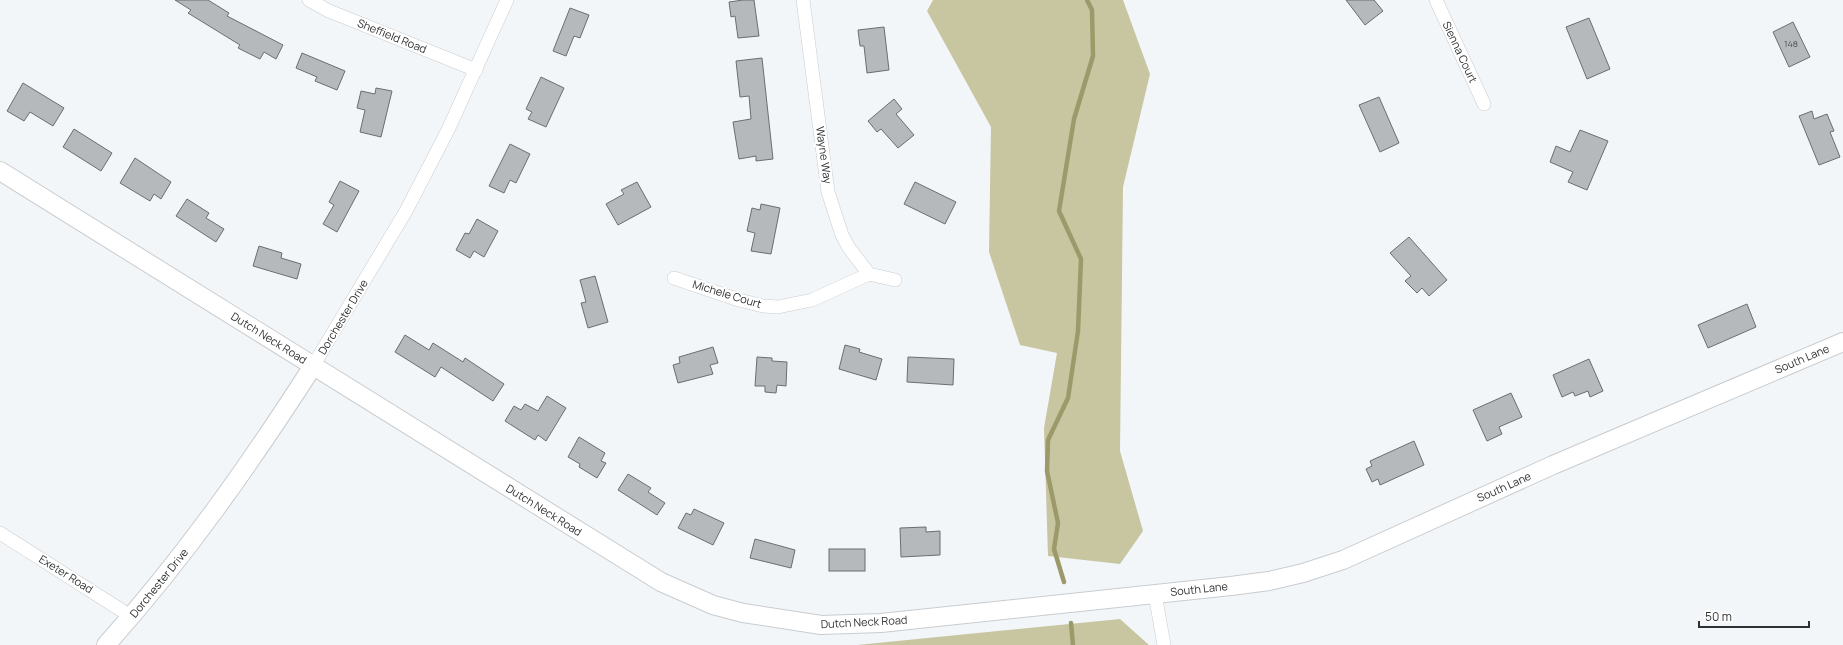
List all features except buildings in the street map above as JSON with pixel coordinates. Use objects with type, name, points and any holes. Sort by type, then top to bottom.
[{"type":"street","name":"Sheffield Road","points":[[309,0],[329,10],[476,70]]},
{"type":"street","name":"Dorchester Drive","points":[[106,645],[132,617],[215,512],[269,435],[313,366],[406,211],[443,140],[476,70],[506,0]]},
{"type":"street","name":"Wayne Way","points":[[804,0],[828,192],[842,235],[849,248],[869,274]]},
{"type":"street","name":"Sienna Court","points":[[1436,0],[1484,104]]},
{"type":"street","name":"Dutch Neck Road","points":[[0,171],[638,569],[686,594],[713,605],[743,614],[796,623],[846,625],[881,623],[1155,594]]},
{"type":"street","name":"Michele Court","points":[[674,278],[739,300],[763,306],[778,307],[812,300],[869,274]]},
{"type":"street","points":[[869,274],[895,280]]},
{"type":"street","name":"South Lane","points":[[1155,594],[1269,581],[1303,573],[1343,560],[1552,465],[1843,342]]},
{"type":"street","name":"Exeter Road","points":[[0,533],[132,617]]},
{"type":"street","points":[[1155,594],[1164,645]]},
{"type":"green space","points":[[933,0],[1123,0],[1150,74],[1123,187],[1120,451],[1143,531],[1120,564],[1048,556],[1044,428],[1057,353],[1020,345],[989,252],[991,127],[927,11]]},
{"type":"green space","points":[[1120,619],[1149,645],[857,645]]},
{"type":"waterway","points":[[1064,582],[1054,549],[1058,523],[1047,471],[1048,440],[1068,398],[1078,331],[1081,259],[1059,211],[1074,119],[1093,56],[1092,10],[1087,0]]},
{"type":"waterway","points":[[1071,623],[1073,645]]}]
